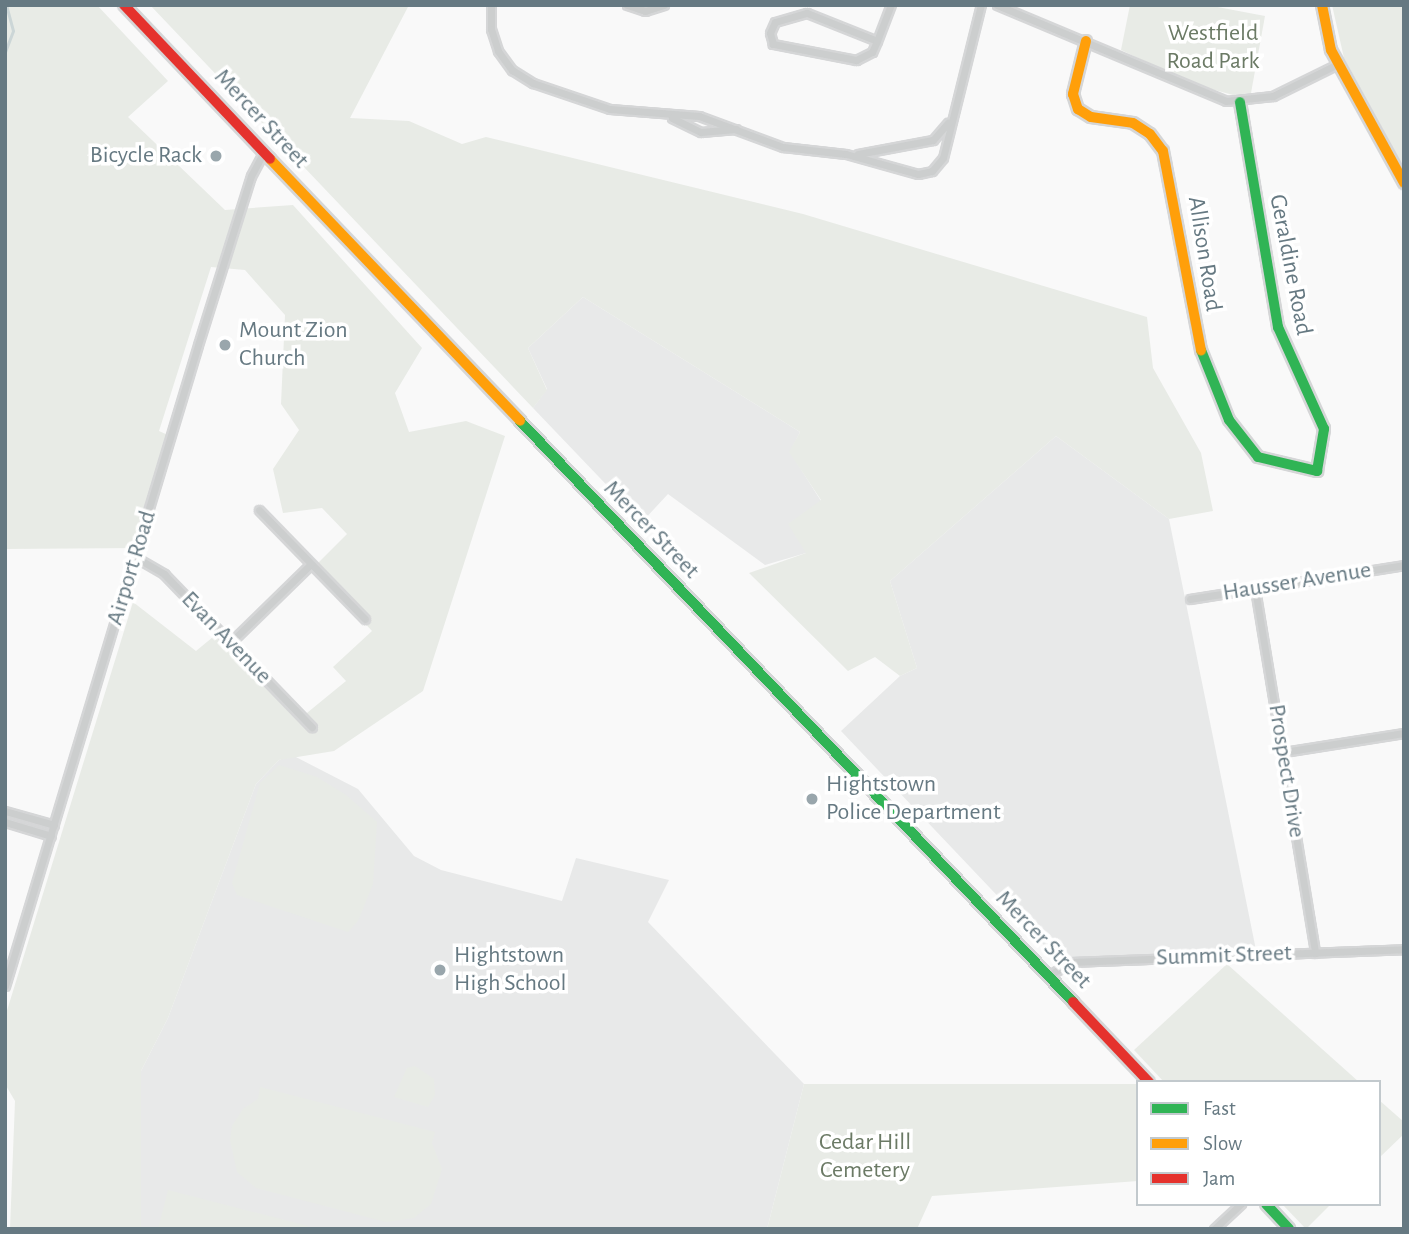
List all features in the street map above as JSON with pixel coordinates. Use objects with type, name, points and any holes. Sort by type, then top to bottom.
[{"type":"main road","name":"Mercer Street","points":[[124,5],[1147,1080]]},
{"type":"main road","points":[[1321,5],[1327,37],[1338,64],[1404,183]]},
{"type":"main road","name":"Allison Road","points":[[1086,41],[1073,94],[1078,109],[1142,128],[1158,142],[1168,163],[1195,329],[1229,420],[1258,457],[1317,471]]},
{"type":"main road","name":"Geraldine Road","points":[[1240,102],[1278,327],[1324,429],[1317,471]]},
{"type":"main road","points":[[1268,1206],[1289,1229]]},
{"type":"street","points":[[491,5],[493,41],[504,61],[522,78],[610,109],[699,116],[783,147],[846,154],[925,174],[941,162],[949,121],[981,5]]},
{"type":"street","points":[[626,5],[645,11],[664,5]]},
{"type":"street","points":[[877,41],[813,13],[780,18],[770,33],[778,48],[856,60],[868,57],[877,41],[891,5]]},
{"type":"street","points":[[997,5],[1086,41],[1205,96],[1240,102],[1273,96],[1338,64]]},
{"type":"street","points":[[661,115],[701,132],[737,129]]},
{"type":"street","points":[[846,154],[880,152],[933,140],[949,121]]},
{"type":"street","name":"Airport Road","points":[[5,986],[251,176],[264,152]]},
{"type":"street","points":[[259,510],[365,619]]},
{"type":"street","name":"Evan Avenue","points":[[135,558],[164,574],[312,727]]},
{"type":"street","points":[[230,643],[311,564]]},
{"type":"street","name":"Hausser Avenue","points":[[1190,599],[1404,565]]},
{"type":"street","name":"Prospect Drive","points":[[1255,589],[1284,752],[1315,953]]},
{"type":"street","points":[[1284,752],[1404,733]]},
{"type":"street","points":[[5,811],[54,825]]},
{"type":"street","points":[[5,822],[51,836]]},
{"type":"street","name":"Summit Street","points":[[1048,976],[1071,962],[1404,949]]},
{"type":"street","points":[[1214,1229],[1239,1206]]},
{"type":"shaded area","points":[[583,297],[800,432],[790,452],[821,501],[806,553],[765,565],[668,494],[642,522],[533,408],[547,389],[528,348]]},
{"type":"shaded area","points":[[1056,436],[1169,519],[1257,955],[1062,964],[841,731],[900,676],[917,668],[890,581]]},
{"type":"shaded area","name":"Hightstown High School","points":[[292,755],[358,789],[414,856],[441,870],[562,901],[576,858],[669,880],[648,922],[804,1084],[767,1229],[141,1229],[141,1071],[168,1018],[256,784],[279,760]]},
{"type":"green space","points":[[5,5],[97,5],[168,81],[128,117],[225,210],[293,205],[422,348],[395,393],[409,432],[466,421],[505,436],[423,691],[334,751],[279,760],[256,784],[168,1018],[141,1071],[141,1229],[10,1229],[15,1101],[5,1084],[5,1017],[133,602],[196,651],[219,632],[302,717],[346,681],[333,667],[372,631],[313,568],[347,534],[322,508],[283,513],[273,469],[299,430],[281,404],[285,315],[245,270],[211,267],[159,431],[170,436],[140,548],[5,549]]},
{"type":"green space","points":[[150,5],[409,5],[350,118],[409,121],[462,144],[486,137],[803,214],[1147,317],[1153,368],[1201,453],[1213,511],[1169,519],[1056,436],[890,581],[917,668],[900,676],[875,657],[848,671],[749,573],[806,553],[788,524],[821,500],[789,452],[800,432],[583,297],[528,348],[547,390],[533,408]]},
{"type":"green space","name":"Westfield Road Park","points":[[1130,5],[1207,5],[1265,16],[1251,93],[1233,95],[1193,84],[1121,50]]},
{"type":"green space","points":[[1332,5],[1404,5],[1404,169],[1344,58]]},
{"type":"green space","points":[[279,765],[317,777],[346,795],[377,822],[373,884],[358,921],[348,932],[237,895],[232,883],[260,783]]},
{"type":"green space","points":[[1227,964],[1357,1080],[1162,1080],[1134,1050]]},
{"type":"green space","points":[[415,1066],[434,1079],[435,1095],[428,1107],[394,1097],[407,1068]]},
{"type":"green space","name":"Cedar Hill Cemetery","points":[[804,1084],[1136,1084],[1136,1181],[932,1196],[917,1229],[767,1229]]},
{"type":"green space","points":[[260,1087],[435,1132],[432,1143],[442,1169],[431,1204],[414,1218],[386,1222],[256,1188],[237,1172],[230,1140],[232,1126],[243,1109],[258,1099]]},
{"type":"green space","points":[[1381,1102],[1404,1122],[1404,1134],[1381,1156]]},
{"type":"green space","points":[[168,1190],[308,1226],[307,1229],[158,1229]]},
{"type":"green space","points":[[1284,1206],[1329,1206],[1306,1229]]},
{"type":"waterway","points":[[5,52],[13,31],[6,5]]},
{"type":"traffic: fast","points":[[1201,350],[1229,420],[1258,457],[1317,471],[1324,429],[1278,327],[1240,102]]},
{"type":"traffic: fast","points":[[520,421],[1073,1002]]},
{"type":"traffic: fast","points":[[1268,1206],[1289,1229]]},
{"type":"traffic: slow","points":[[1322,5],[1331,50],[1404,183]]},
{"type":"traffic: slow","points":[[1086,41],[1073,94],[1078,109],[1091,117],[1133,123],[1150,134],[1163,151],[1201,350]]},
{"type":"traffic: slow","points":[[270,159],[520,421]]},
{"type":"traffic: jam","points":[[124,5],[270,159]]},
{"type":"traffic: jam","points":[[1073,1002],[1147,1080]]},
{"type":"place","name":"Bicycle Rack","points":[[216,156]]},
{"type":"place","name":"Mount Zion Church","points":[[225,345]]},
{"type":"place","name":"Hightstown Police Department","points":[[812,799]]},
{"type":"place","name":"Hightstown High School","points":[[440,970]]}]
